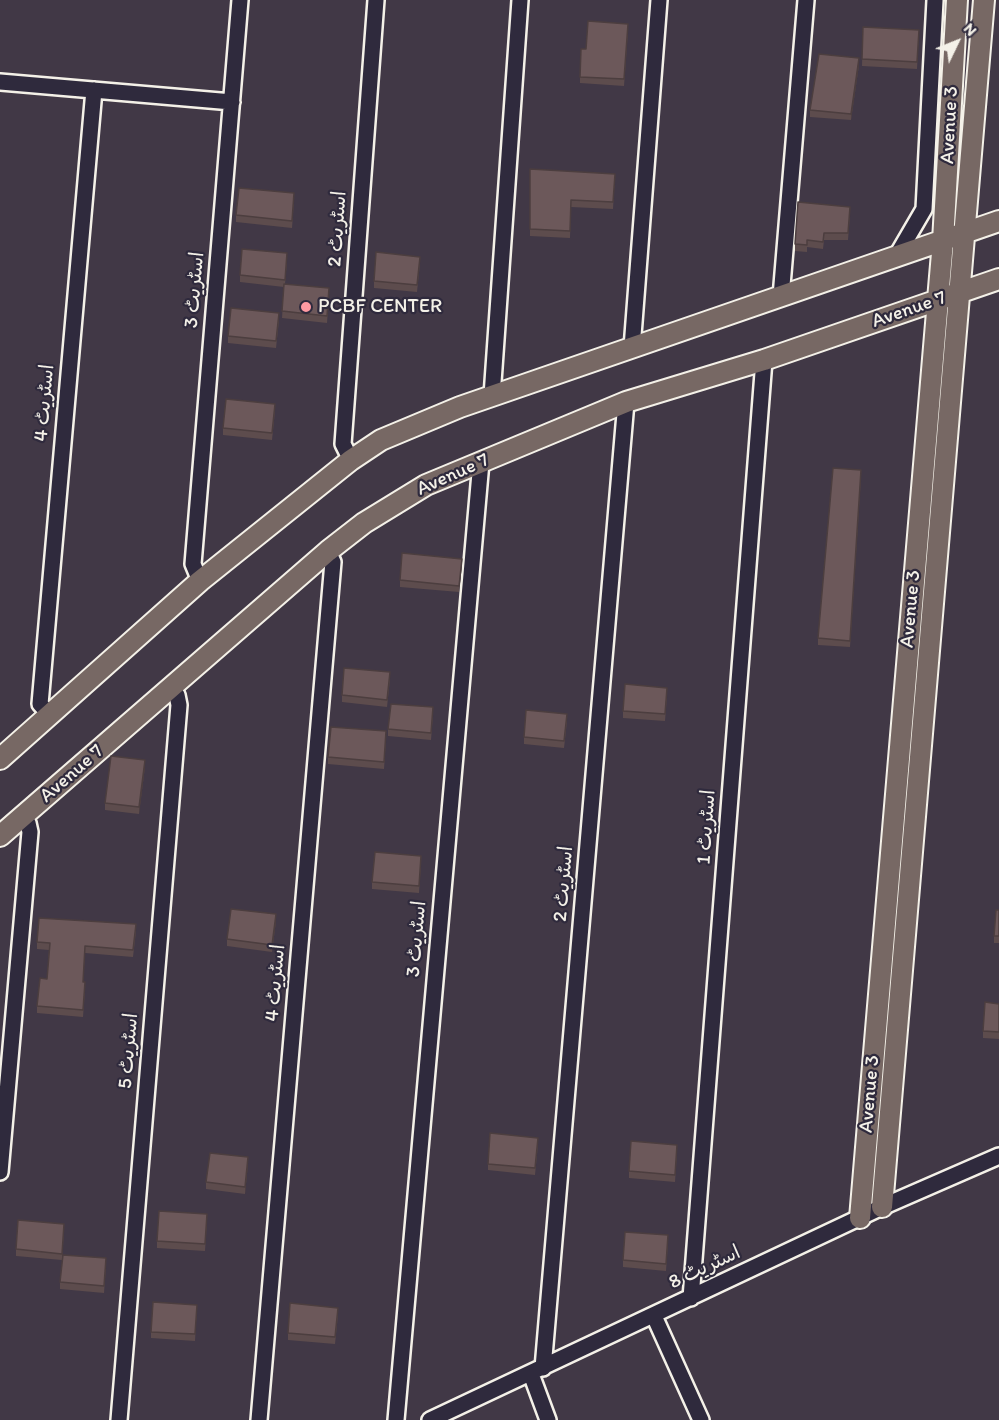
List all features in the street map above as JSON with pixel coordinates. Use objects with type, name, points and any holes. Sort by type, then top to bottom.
[{"type":"main road","name":"Avenue 3","points":[[860,1218],[943,241],[957,0]]},
{"type":"main road","name":"Avenue 3","points":[[882,1207],[959,293],[967,232],[984,0]]},
{"type":"main road","points":[[0,759],[200,581],[351,460],[381,440],[492,396],[999,221]]},
{"type":"main road","name":"Avenue 7","points":[[0,836],[328,551],[397,501],[426,485],[626,402],[764,360],[999,279]]},
{"type":"street","name":"اسٹریٹ 3","points":[[200,581],[193,564],[240,0]]},
{"type":"street","name":"اسٹریٹ 2","points":[[351,460],[343,444],[376,0]]},
{"type":"street","points":[[492,396],[520,0]]},
{"type":"street","points":[[632,348],[659,0]]},
{"type":"street","points":[[781,297],[806,0]]},
{"type":"street","points":[[896,257],[924,209],[935,0]]},
{"type":"street","points":[[0,81],[232,102]]},
{"type":"street","name":"اسٹریٹ 4","points":[[50,715],[40,704],[94,90]]},
{"type":"street","points":[[926,172],[947,174]]},
{"type":"street","name":"اسٹریٹ 1","points":[[691,1298],[764,360]]},
{"type":"street","name":"اسٹریٹ 2","points":[[537,1371],[626,402]]},
{"type":"street","name":"اسٹریٹ 3","points":[[396,1420],[481,462]]},
{"type":"street","name":"اسٹریٹ 4","points":[[259,1420],[333,562],[328,551]]},
{"type":"street","name":"اسٹریٹ 5","points":[[119,1420],[179,705],[177,695],[170,688]]},
{"type":"street","points":[[0,1172],[30,832],[22,817]]},
{"type":"street","name":"اسٹریٹ 8","points":[[430,1420],[882,1207],[999,1156]]},
{"type":"street","points":[[654,1316],[701,1420]]},
{"type":"street","points":[[537,1371],[548,1420]]},
{"type":"building","points":[[588,21],[628,24],[624,79],[580,77],[581,49],[586,49]]},
{"type":"building","points":[[863,27],[919,30],[917,62],[862,59]]},
{"type":"building","points":[[819,54],[859,58],[851,114],[810,110]]},
{"type":"building","points":[[530,169],[615,174],[613,202],[571,200],[570,231],[530,229]]},
{"type":"building","points":[[239,188],[294,193],[292,221],[236,215]]},
{"type":"building","points":[[798,202],[850,207],[848,233],[824,233],[823,242],[807,240],[807,245],[795,244]]},
{"type":"building","points":[[242,249],[287,253],[285,280],[240,275]]},
{"type":"building","points":[[376,252],[420,257],[417,285],[374,281]]},
{"type":"building","name":"PCBF CENTER","points":[[284,284],[329,288],[327,316],[282,311]]},
{"type":"building","points":[[231,308],[279,313],[276,341],[228,336]]},
{"type":"building","points":[[226,399],[275,404],[272,433],[223,428]]},
{"type":"building","points":[[833,468],[861,470],[850,641],[818,638]]},
{"type":"building","points":[[402,553],[462,559],[459,586],[400,580]]},
{"type":"building","points":[[344,668],[390,672],[387,700],[342,695]]},
{"type":"building","points":[[625,684],[667,688],[665,714],[623,711]]},
{"type":"building","points":[[391,704],[433,707],[431,733],[388,729]]},
{"type":"building","points":[[526,710],[567,714],[564,741],[524,737]]},
{"type":"building","points":[[331,727],[386,731],[384,762],[328,757]]},
{"type":"building","points":[[111,756],[145,760],[139,807],[105,803]]},
{"type":"building","points":[[375,852],[421,856],[419,886],[372,882]]},
{"type":"building","points":[[231,909],[276,914],[272,945],[227,939]]},
{"type":"building","points":[[996,910],[999,910],[999,936],[994,936]]},
{"type":"building","points":[[39,918],[136,924],[133,950],[85,946],[83,1010],[37,1006],[40,978],[47,979],[50,943],[37,942]]},
{"type":"building","points":[[985,1002],[999,1004],[999,1032],[983,1031]]},
{"type":"building","points":[[490,1133],[538,1138],[535,1168],[488,1164]]},
{"type":"building","points":[[631,1141],[677,1145],[675,1175],[629,1171]]},
{"type":"building","points":[[210,1153],[248,1157],[245,1187],[206,1182]]},
{"type":"building","points":[[159,1211],[207,1214],[205,1244],[157,1241]]},
{"type":"building","points":[[18,1220],[64,1224],[62,1254],[16,1249]]},
{"type":"building","points":[[625,1232],[668,1235],[666,1264],[623,1260]]},
{"type":"building","points":[[63,1255],[106,1258],[104,1286],[60,1282]]},
{"type":"building","points":[[153,1302],[197,1305],[195,1334],[151,1332]]},
{"type":"building","points":[[290,1303],[338,1308],[335,1337],[288,1333]]},
{"type":"place","name":"PCBF CENTER","points":[[306,307]]}]
